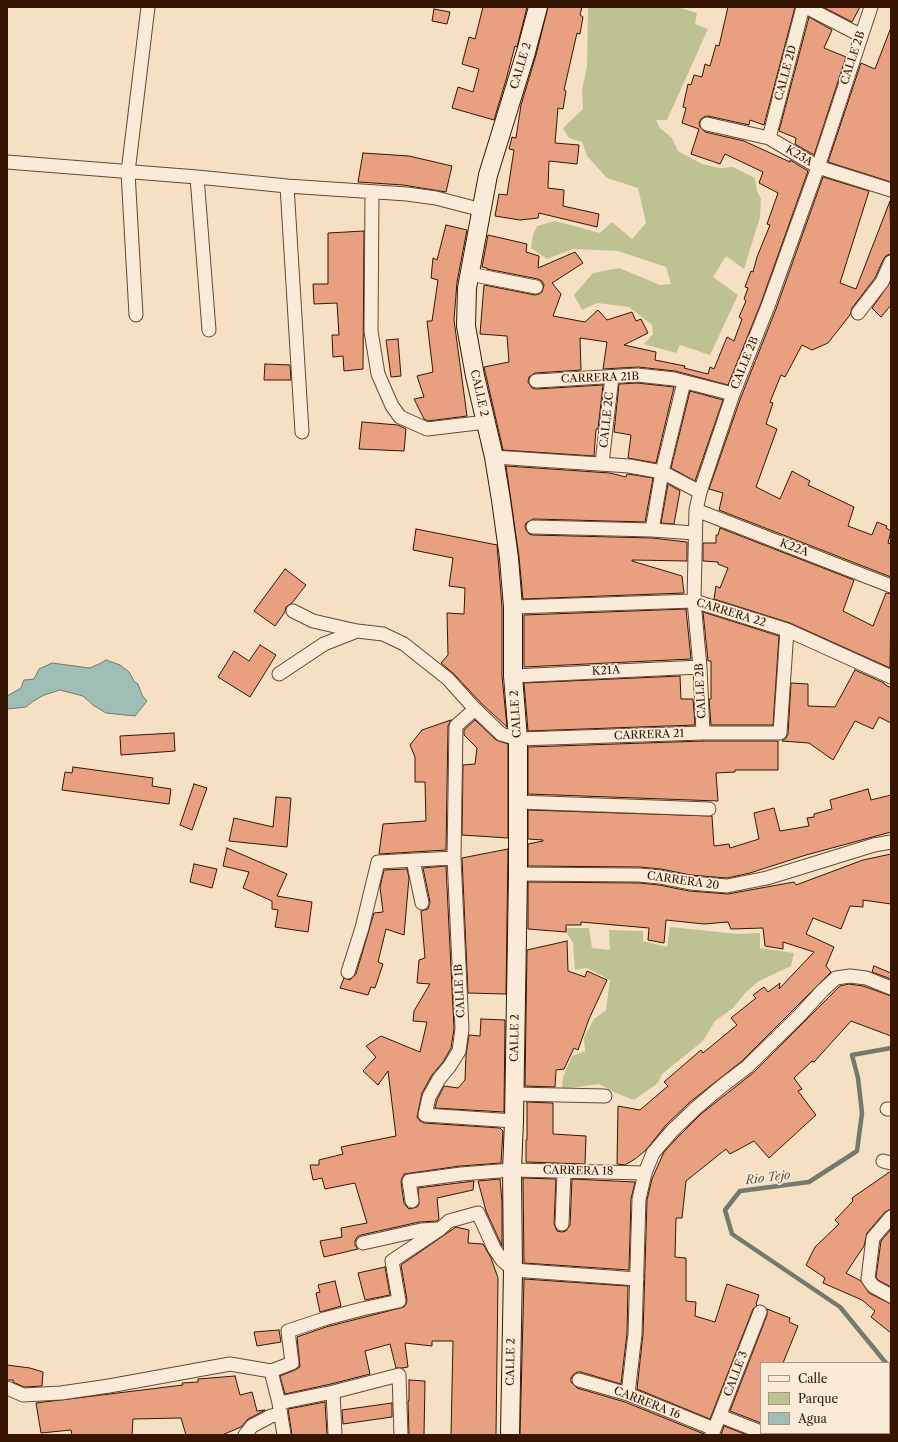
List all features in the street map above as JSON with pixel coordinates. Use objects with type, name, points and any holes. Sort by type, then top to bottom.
[{"type":"street","points":[[136,315],[128,172],[148,7]]},
{"type":"street","name":"CALLE 2","points":[[510,1435],[513,1270],[512,1170],[518,874],[518,740],[513,676],[513,607],[509,558],[494,458],[475,376],[466,326],[467,288],[488,175],[526,52],[538,7]]},
{"type":"street","points":[[804,7],[860,35]]},
{"type":"street","name":"CALLE 2D","points":[[769,138],[804,7]]},
{"type":"street","name":"CALLE 2B","points":[[703,733],[700,667],[694,600],[696,510],[700,492],[733,394],[768,306],[818,167],[870,7]]},
{"type":"street","name":"K23A","points":[[707,124],[769,138],[818,167],[891,190]]},
{"type":"street","points":[[7,162],[372,193],[407,194],[436,198],[482,210]]},
{"type":"street","points":[[197,177],[209,330]]},
{"type":"street","points":[[287,186],[302,432]]},
{"type":"street","points":[[372,193],[371,331],[378,374],[392,406],[400,417],[427,429],[486,422]]},
{"type":"street","points":[[858,313],[882,282],[891,262]]},
{"type":"street","points":[[470,274],[536,287]]},
{"type":"street","name":"CARRERA 21B","points":[[536,381],[637,375],[684,382],[733,394]]},
{"type":"street","name":"CALLE 2C","points":[[602,463],[612,377]]},
{"type":"street","points":[[652,530],[662,472],[684,382]]},
{"type":"street","points":[[494,458],[602,463],[629,466],[662,472],[700,492]]},
{"type":"street","name":"K22A","points":[[696,510],[891,586]]},
{"type":"street","points":[[533,527],[652,530],[695,533]]},
{"type":"street","name":"CARRERA 22","points":[[513,607],[694,600],[787,630],[891,677]]},
{"type":"street","points":[[293,611],[313,621],[383,634],[404,644],[448,679],[475,709],[501,734],[518,740]]},
{"type":"street","points":[[279,674],[324,644],[357,630]]},
{"type":"street","name":"CARRERA 21","points":[[518,740],[703,733],[780,733],[787,630]]},
{"type":"street","name":"K21A","points":[[513,676],[700,667]]},
{"type":"street","points":[[348,972],[362,928],[378,862],[454,858],[456,726],[475,709]]},
{"type":"street","points":[[518,802],[709,809]]},
{"type":"street","name":"CARRERA 20","points":[[518,874],[639,875],[660,877],[690,883],[727,886],[767,878],[846,853],[891,842]]},
{"type":"street","name":"CALLE 1B","points":[[454,858],[462,1029],[458,1051],[449,1067],[439,1079],[429,1098],[425,1115],[514,1121]]},
{"type":"street","points":[[413,860],[422,903]]},
{"type":"street","points":[[628,1394],[635,1334],[639,1199],[645,1173],[653,1153],[672,1131],[722,1086],[747,1067],[836,978],[850,976],[866,978],[891,988]]},
{"type":"street","points":[[514,1094],[605,1096]]},
{"type":"street","name":"CARRERA 18","points":[[412,1201],[409,1180],[512,1170],[645,1173]]},
{"type":"street","points":[[562,1224],[564,1172]]},
{"type":"street","points":[[7,1388],[23,1395],[61,1393],[109,1386],[230,1364],[271,1371],[292,1363],[288,1331],[324,1319],[399,1301],[392,1261],[440,1229],[449,1221],[478,1213],[494,1248],[502,1260],[513,1270],[637,1279]]},
{"type":"street","points":[[891,1217],[873,1238],[868,1279],[873,1286],[891,1296]]},
{"type":"street","points":[[363,1244],[421,1230],[440,1229]]},
{"type":"street","name":"CALLE 3","points":[[713,1432],[760,1312]]},
{"type":"street","points":[[271,1371],[280,1409],[284,1435]]},
{"type":"street","points":[[245,1435],[252,1426],[280,1409],[333,1392],[399,1375],[401,1435]]},
{"type":"street","name":"CARRERA 16","points":[[579,1380],[628,1394],[713,1432]]},
{"type":"street","points":[[333,1392],[335,1435]]},
{"type":"street","points":[[720,1416],[760,1432]]},
{"type":"green space","points":[[588,7],[677,7],[697,13],[695,24],[708,29],[667,120],[656,120],[660,128],[672,138],[678,151],[702,164],[720,168],[733,167],[755,178],[757,191],[761,199],[760,217],[744,269],[726,256],[713,277],[738,295],[710,355],[680,345],[676,353],[644,344],[653,334],[652,325],[629,307],[597,303],[582,310],[574,295],[593,273],[619,268],[660,285],[671,284],[666,267],[618,251],[573,249],[547,259],[531,248],[533,235],[537,226],[555,221],[600,233],[612,222],[632,239],[646,223],[638,188],[607,178],[587,156],[582,142],[569,138],[563,128],[583,109],[582,90],[587,66]]},
{"type":"green space","points":[[670,927],[738,934],[760,933],[760,948],[794,953],[791,966],[759,981],[745,993],[733,1008],[715,1021],[703,1041],[662,1074],[658,1083],[634,1100],[599,1084],[562,1089],[563,1077],[572,1056],[585,1051],[584,1037],[594,1019],[606,1010],[610,980],[587,968],[575,970],[573,943],[564,928],[589,928],[592,948],[610,950],[609,930],[643,931],[643,941],[667,947]]},
{"type":"water","points":[[106,660],[120,665],[129,672],[134,681],[138,684],[142,695],[147,701],[135,716],[106,713],[93,705],[83,696],[60,690],[44,695],[26,707],[7,709],[7,696],[21,688],[24,680],[34,679],[39,669],[52,663],[90,668]]},
{"type":"building","points":[[483,7],[527,7],[517,47],[515,46],[494,120],[452,108],[458,87],[473,92],[479,69],[462,64],[469,37],[475,39]]},
{"type":"building","points":[[548,7],[582,7],[580,15],[583,17],[580,34],[577,33],[564,90],[566,91],[563,109],[558,108],[555,143],[579,145],[577,164],[549,161],[548,188],[564,190],[563,206],[599,214],[597,227],[539,213],[538,218],[520,220],[495,216],[499,194],[507,195],[514,150],[509,149],[512,137],[516,138],[521,105]]},
{"type":"building","points":[[728,7],[795,7],[764,125],[750,120],[749,125],[708,116],[701,119],[699,123],[700,127],[705,132],[744,141],[790,162],[790,160],[808,171],[761,303],[728,385],[675,371],[638,367],[603,369],[607,342],[580,338],[581,370],[535,373],[529,377],[528,382],[532,388],[536,389],[603,385],[598,429],[596,429],[594,456],[503,450],[484,367],[509,362],[507,336],[480,334],[484,285],[535,295],[542,292],[544,285],[542,281],[538,279],[482,267],[488,235],[527,244],[526,252],[539,256],[538,268],[575,252],[583,263],[552,283],[561,294],[553,316],[585,322],[598,310],[607,320],[632,312],[636,321],[641,319],[648,333],[624,345],[656,352],[655,360],[685,366],[684,368],[708,374],[710,367],[714,369],[727,337],[734,341],[742,319],[739,317],[746,301],[744,299],[748,288],[745,287],[751,271],[753,272],[757,257],[770,225],[767,224],[778,193],[759,183],[763,172],[725,154],[720,164],[691,154],[699,129],[682,123],[686,108],[683,107],[688,84],[691,85],[694,75],[702,77],[705,64],[710,66],[716,45],[719,46]]},
{"type":"building","points":[[823,7],[860,7],[852,22]]},
{"type":"building","points":[[434,9],[450,12],[447,24],[432,21]]},
{"type":"building","points":[[809,17],[832,30],[824,48],[846,57],[814,155],[795,144],[796,138],[779,131]]},
{"type":"building","points":[[890,30],[891,182],[828,162],[861,63],[875,69]]},
{"type":"building","points":[[363,153],[409,156],[452,166],[446,192],[403,185],[358,182]]},
{"type":"building","points":[[823,177],[869,191],[840,283],[856,289],[890,201],[891,254],[884,258],[875,278],[852,308],[850,315],[828,343],[812,350],[802,345],[785,377],[781,375],[770,402],[773,403],[766,424],[777,429],[756,487],[780,499],[792,471],[810,481],[808,485],[854,507],[848,526],[872,535],[877,522],[887,526],[886,528],[891,531],[888,543],[891,544],[891,577],[719,510],[723,493],[709,489],[741,397],[776,309]]},
{"type":"building","points":[[446,225],[467,230],[457,282],[454,320],[467,416],[428,421],[424,419],[414,399],[424,397],[417,376],[433,372],[427,321],[432,321],[438,280],[431,278],[433,258],[437,260]]},
{"type":"building","points":[[364,231],[363,369],[344,371],[343,356],[333,357],[332,335],[339,335],[337,303],[314,304],[313,284],[328,284],[328,233]]},
{"type":"building","points":[[891,281],[891,305],[881,317],[872,308]]},
{"type":"building","points":[[398,339],[401,376],[391,377],[386,340]]},
{"type":"building","points":[[265,364],[290,365],[291,380],[264,380]]},
{"type":"building","points":[[637,383],[674,387],[656,463],[628,458],[631,435],[614,432],[619,384]]},
{"type":"building","points":[[690,391],[723,400],[695,481],[671,468]]},
{"type":"building","points":[[362,422],[398,425],[406,429],[404,451],[359,449]]},
{"type":"building","points":[[506,466],[610,473],[626,477],[628,474],[653,478],[645,522],[533,519],[526,523],[526,530],[529,534],[533,535],[652,538],[687,542],[687,561],[632,560],[682,576],[684,593],[523,599],[519,557]]},
{"type":"building","points":[[668,484],[680,491],[674,524],[661,523]]},
{"type":"building","points":[[720,528],[854,580],[843,611],[873,626],[886,593],[891,594],[890,668],[790,623],[714,599],[716,586],[720,588],[728,568],[718,564],[718,562],[703,561],[703,543],[716,543],[716,535],[718,535]]},
{"type":"building","points":[[416,529],[497,545],[502,607],[502,676],[507,727],[441,663],[448,655],[447,613],[464,614],[465,588],[449,586],[453,558],[413,550]]},
{"type":"building","points":[[285,569],[306,585],[292,603],[286,607],[285,612],[275,626],[254,611]]},
{"type":"building","points":[[686,609],[691,659],[524,667],[524,615]]},
{"type":"building","points":[[703,612],[779,636],[773,725],[711,725],[709,699],[711,699],[711,661],[708,661]]},
{"type":"building","points":[[260,645],[276,655],[250,697],[218,677],[234,651],[249,661]]},
{"type":"building","points":[[855,670],[884,683],[891,688],[891,723],[879,717],[873,729],[855,721],[833,760],[809,743],[782,741],[788,734],[791,683],[808,684],[808,706],[835,707]]},
{"type":"building","points":[[680,676],[681,699],[693,699],[695,725],[528,731],[524,683]]},
{"type":"building","points":[[451,720],[448,726],[446,850],[379,854],[383,824],[426,821],[425,782],[415,782],[415,757],[410,745],[422,730]]},
{"type":"building","points":[[475,720],[496,740],[508,744],[508,838],[462,835],[463,765],[475,764],[477,748],[464,735],[464,730]]},
{"type":"building","points":[[174,733],[175,751],[121,755],[120,736]]},
{"type":"building","points":[[703,741],[778,741],[778,770],[735,770],[735,772],[716,773],[718,801],[528,794],[528,747]]},
{"type":"building","points":[[73,767],[153,778],[152,786],[171,789],[169,804],[62,790],[65,772],[72,773]]},
{"type":"building","points":[[194,784],[207,788],[192,830],[180,825]]},
{"type":"building","points":[[868,789],[871,800],[891,795],[891,832],[806,855],[750,873],[727,878],[691,875],[661,869],[640,867],[528,866],[528,844],[543,840],[528,839],[528,810],[712,816],[714,846],[729,844],[730,848],[759,839],[754,813],[774,808],[780,831],[809,826],[807,818],[814,817],[814,814],[832,809],[830,800]]},
{"type":"building","points":[[276,797],[291,798],[287,847],[229,841],[234,818],[273,827]]},
{"type":"building","points":[[227,848],[287,874],[277,896],[312,902],[308,932],[275,927],[278,910],[272,909],[272,901],[243,888],[249,872],[223,866]]},
{"type":"building","points":[[508,849],[506,994],[468,993],[462,858]]},
{"type":"building","points":[[891,854],[891,904],[863,900],[863,907],[850,906],[841,929],[813,918],[806,934],[834,947],[826,966],[831,972],[742,1061],[690,1102],[666,1125],[646,1150],[625,1165],[617,1164],[618,1106],[640,1110],[668,1086],[664,1082],[701,1050],[703,1053],[737,1025],[731,1018],[756,998],[753,995],[764,987],[768,992],[780,983],[779,989],[814,952],[783,942],[783,949],[765,946],[763,928],[731,929],[728,922],[704,924],[666,920],[664,943],[648,940],[649,928],[581,922],[581,925],[566,925],[566,932],[528,929],[528,882],[639,883],[689,891],[728,894],[794,882],[796,885],[863,860]]},
{"type":"building","points":[[194,864],[217,869],[212,888],[190,882]]},
{"type":"building","points":[[446,866],[454,1029],[451,1048],[443,1062],[432,1075],[422,1093],[417,1117],[424,1123],[500,1128],[503,1131],[501,1163],[460,1166],[404,1174],[401,1182],[404,1203],[409,1209],[417,1207],[419,1204],[418,1188],[474,1181],[473,1190],[437,1198],[439,1219],[437,1221],[419,1222],[361,1235],[357,1237],[355,1241],[355,1245],[358,1249],[324,1257],[320,1241],[342,1237],[341,1228],[367,1223],[355,1183],[325,1189],[322,1178],[313,1180],[310,1165],[319,1165],[319,1160],[343,1154],[341,1147],[396,1136],[388,1071],[378,1085],[363,1071],[376,1057],[366,1046],[381,1036],[420,1052],[427,1022],[413,1021],[414,1011],[430,984],[417,983],[419,960],[425,958],[421,911],[428,909],[430,902],[423,868]]},
{"type":"building","points":[[407,869],[409,878],[404,935],[386,929],[378,962],[383,964],[375,988],[371,987],[368,995],[340,988],[344,978],[350,980],[356,974],[374,913],[383,912],[380,887],[384,870]]},
{"type":"building","points":[[567,941],[568,971],[585,977],[587,971],[607,980],[589,1019],[578,1050],[574,1048],[564,1069],[556,1070],[555,1087],[525,1086],[527,950]]},
{"type":"building","points":[[874,966],[891,973],[891,979],[872,972]]},
{"type":"building","points":[[849,984],[863,986],[891,996],[891,1036],[851,1021],[814,1062],[812,1061],[794,1078],[802,1089],[798,1091],[816,1115],[769,1158],[754,1141],[730,1154],[726,1149],[686,1181],[682,1218],[676,1218],[675,1257],[686,1258],[686,1301],[696,1302],[695,1316],[715,1322],[727,1284],[759,1295],[757,1305],[753,1309],[710,1419],[637,1389],[643,1334],[647,1200],[652,1179],[664,1152],[701,1114],[753,1073],[840,986]]},
{"type":"building","points":[[481,1019],[505,1020],[504,1112],[435,1108],[444,1086],[458,1088],[465,1080],[466,1055],[469,1035],[480,1036]]},
{"type":"building","points":[[527,1102],[553,1103],[553,1134],[586,1136],[585,1164],[526,1162]]},
{"type":"building","points":[[891,1171],[891,1209],[885,1212],[867,1233],[864,1246],[846,1273],[861,1281],[869,1293],[891,1304],[891,1333],[871,1317],[875,1311],[862,1300],[823,1283],[825,1278],[806,1265],[815,1247],[839,1224],[835,1220],[853,1201],[852,1198]]},
{"type":"building","points":[[523,1178],[556,1179],[554,1224],[557,1231],[562,1232],[566,1231],[570,1225],[572,1179],[635,1182],[631,1199],[629,1270],[524,1263]]},
{"type":"building","points":[[500,1179],[502,1202],[502,1246],[486,1211],[478,1181]]},
{"type":"building","points":[[456,1227],[469,1230],[468,1243],[483,1244],[491,1258],[498,1278],[496,1435],[451,1435],[453,1341],[432,1341],[432,1346],[405,1343],[408,1367],[402,1368],[396,1368],[390,1344],[365,1351],[370,1374],[285,1394],[280,1376],[300,1367],[297,1337],[326,1327],[404,1307],[407,1300],[401,1265]]},
{"type":"building","points":[[891,1229],[891,1287],[878,1280],[876,1277],[881,1241]]},
{"type":"building","points":[[385,1267],[390,1295],[365,1300],[358,1273]]},
{"type":"building","points":[[524,1279],[628,1286],[627,1333],[621,1384],[581,1372],[577,1372],[573,1375],[571,1382],[577,1388],[625,1402],[704,1435],[520,1435]]},
{"type":"building","points":[[335,1281],[341,1306],[320,1312],[316,1293],[320,1292],[318,1285]]},
{"type":"building","points":[[767,1309],[790,1318],[789,1322],[798,1326],[783,1362],[760,1362],[760,1423],[730,1411],[767,1315]]},
{"type":"building","points":[[279,1330],[281,1342],[257,1346],[254,1332]]},
{"type":"building","points":[[7,1365],[30,1368],[43,1372],[42,1386],[24,1387],[13,1382],[13,1380],[7,1380]]},
{"type":"building","points":[[235,1376],[240,1395],[252,1392],[257,1411],[265,1410],[248,1419],[241,1427],[222,1435],[186,1435],[181,1418],[133,1419],[132,1435],[72,1435],[71,1430],[41,1433],[36,1403],[183,1385],[182,1383],[198,1382],[198,1379]]},
{"type":"building","points":[[409,1380],[425,1381],[424,1435],[409,1435]]},
{"type":"building","points":[[325,1402],[327,1435],[292,1435],[288,1409]]},
{"type":"building","points":[[392,1403],[392,1417],[343,1424],[342,1410]]},
{"type":"building","points":[[724,1426],[747,1435],[721,1435]]},
{"type":"waterway","name":"Rio Tejo","points":[[885,1362],[840,1307],[732,1234],[725,1210],[740,1191],[809,1182],[857,1151],[862,1113],[858,1078],[852,1055],[891,1048]]}]
